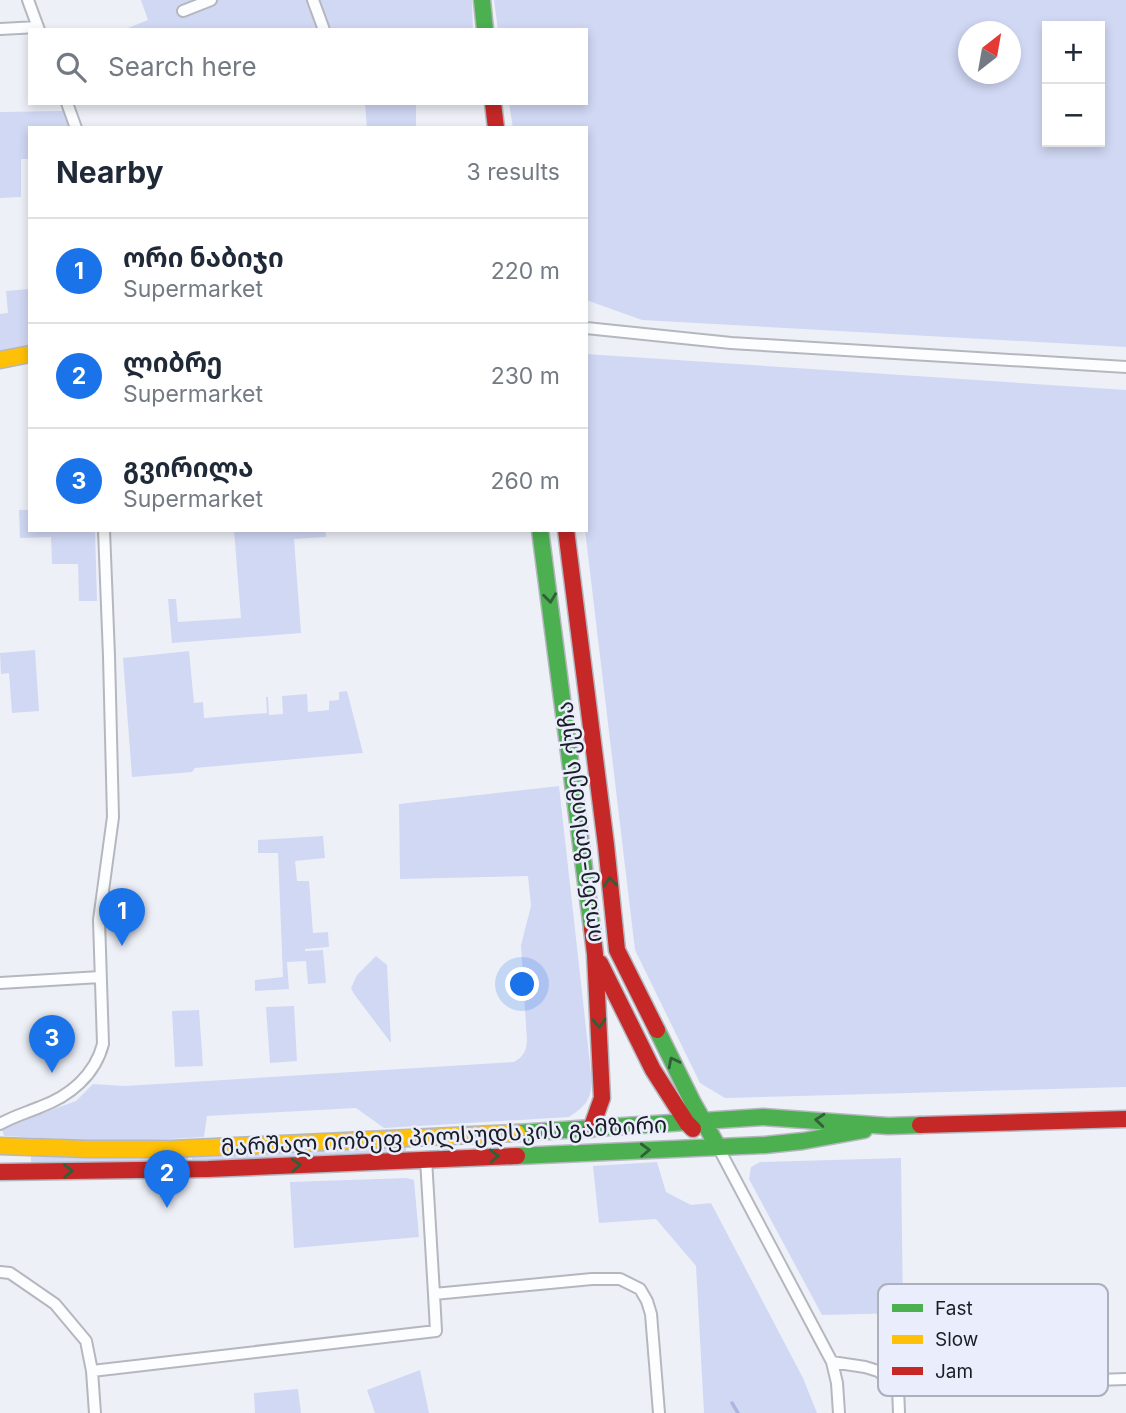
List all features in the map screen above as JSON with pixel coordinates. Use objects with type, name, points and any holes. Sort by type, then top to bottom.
[{"type":"main road","points":[[482,0],[485,28]]},
{"type":"main road","points":[[493,105],[496,126]]},
{"type":"main road","points":[[0,360],[28,354]]},
{"type":"main road","name":"იოანე-ზოსიმეს ქუჩა","points":[[540,532],[596,954],[602,1098],[591,1129]]},
{"type":"main road","name":"იოანე-ზოსიმეს ქუჩა","points":[[566,532],[617,950],[693,1103],[718,1147]]},
{"type":"main road","points":[[593,938],[605,942],[615,935]]},
{"type":"main road","name":"იოანე-ზოსიმეს ქუჩა","points":[[596,954],[653,1070],[687,1123],[718,1147]]},
{"type":"main road","name":"მარშალ იოზეფ პილსუდსკის გამზირი","points":[[0,1146],[144,1149],[591,1129],[763,1117],[888,1126],[1126,1119]]},
{"type":"main road","name":"მარშალ იოზეფ პილსუდსკის გამზირი","points":[[0,1172],[208,1170],[765,1145],[888,1126]]},
{"type":"main road","points":[[425,1137],[426,1159]]},
{"type":"street","points":[[183,11],[211,0]]},
{"type":"street","points":[[313,0],[323,28]]},
{"type":"street","points":[[31,1],[38,28]]},
{"type":"street","points":[[0,29],[28,28]]},
{"type":"street","points":[[68,105],[75,126]]},
{"type":"street","points":[[588,329],[731,344],[1126,367]]},
{"type":"street","points":[[0,1124],[67,1095],[93,1069],[103,1044],[99,920],[113,817],[104,532]]},
{"type":"street","points":[[0,983],[100,976]]},
{"type":"street","points":[[718,1147],[832,1362],[839,1413]]},
{"type":"street","points":[[92,1371],[436,1331],[426,1159]]},
{"type":"street","points":[[0,1272],[9,1273],[55,1304],[86,1341],[92,1371],[95,1413]]},
{"type":"street","points":[[434,1294],[592,1279],[620,1279],[640,1289],[651,1314],[659,1413]]},
{"type":"street","points":[[832,1362],[878,1371]]},
{"type":"street","points":[[1108,1380],[1126,1379]]},
{"type":"shaded area","points":[[141,0],[472,0],[473,28],[128,28],[148,20]]},
{"type":"shaded area","points":[[494,0],[1126,0],[1126,347],[642,320],[588,301],[588,126],[513,126],[509,105],[588,105],[588,28],[498,28]]},
{"type":"shaded area","points":[[365,105],[416,105],[416,126],[367,126]]},
{"type":"shaded area","points":[[63,111],[70,126],[28,126],[28,159],[21,159],[21,197],[0,198],[0,112]]},
{"type":"shaded area","points":[[28,289],[28,347],[0,354],[0,314],[8,313],[6,291]]},
{"type":"shaded area","points":[[588,354],[1126,390],[1126,1087],[725,1098],[700,1083],[635,950],[585,532],[588,532]]},
{"type":"shaded area","points":[[19,510],[28,510],[28,532],[95,532],[97,601],[79,601],[78,564],[52,564],[51,537],[20,538]]},
{"type":"shaded area","points":[[234,532],[325,532],[326,537],[294,539],[301,633],[172,643],[168,599],[176,599],[178,622],[241,618]]},
{"type":"shaded area","points":[[35,650],[39,711],[12,713],[9,673],[1,674],[0,653]]},
{"type":"shaded area","points":[[189,651],[194,703],[203,702],[204,718],[267,713],[266,697],[269,715],[283,714],[282,696],[307,694],[308,712],[329,710],[329,701],[339,700],[339,692],[347,691],[363,753],[195,768],[192,772],[132,777],[123,658]]},
{"type":"shaded area","points":[[559,786],[592,1082],[586,1103],[569,1117],[384,1128],[356,1108],[207,1116],[204,1137],[119,1142],[4,1136],[2,1129],[7,1126],[76,1101],[93,1084],[125,1086],[514,1062],[524,1054],[527,1041],[521,945],[531,906],[528,876],[400,879],[399,804]]},
{"type":"shaded area","points":[[323,836],[325,858],[295,861],[297,881],[309,881],[313,933],[328,932],[329,947],[305,949],[323,950],[326,983],[308,984],[306,961],[287,962],[289,989],[255,991],[255,980],[283,977],[278,853],[258,853],[258,840]]},
{"type":"shaded area","points":[[376,956],[387,965],[391,1043],[351,988],[357,975]]},
{"type":"shaded area","points":[[294,1006],[297,1061],[270,1063],[266,1007]]},
{"type":"shaded area","points":[[199,1010],[203,1066],[175,1067],[172,1011]]},
{"type":"shaded area","points":[[406,1146],[406,1151],[192,1161],[192,1156]]},
{"type":"shaded area","points":[[31,1156],[188,1156],[188,1161],[31,1162]]},
{"type":"shaded area","points":[[901,1158],[903,1284],[878,1284],[878,1314],[822,1315],[749,1179],[751,1167],[760,1162]]},
{"type":"shaded area","points":[[657,1162],[666,1192],[691,1205],[711,1203],[803,1378],[817,1413],[704,1413],[696,1266],[656,1219],[599,1223],[593,1166]]},
{"type":"shaded area","points":[[407,1178],[414,1180],[419,1237],[294,1248],[290,1182]]},
{"type":"shaded area","points":[[420,1370],[429,1413],[375,1413],[367,1390]]},
{"type":"shaded area","points":[[298,1389],[301,1413],[255,1413],[254,1393]]},
{"type":"waterway","points":[[732,1403],[738,1413]]},
{"type":"traffic: fast","points":[[482,0],[485,28]]},
{"type":"traffic: fast","points":[[540,532],[592,929]]},
{"type":"traffic: fast","points":[[657,1030],[718,1147]]},
{"type":"traffic: fast","points":[[517,1133],[763,1117],[888,1126],[920,1125]]},
{"type":"traffic: fast","points":[[517,1156],[765,1145],[864,1130]]},
{"type":"traffic: slow","points":[[0,360],[28,354]]},
{"type":"traffic: slow","points":[[0,1146],[171,1149],[517,1133]]},
{"type":"traffic: jam","points":[[493,105],[496,126]]},
{"type":"traffic: jam","points":[[566,532],[617,950],[657,1030]]},
{"type":"traffic: jam","points":[[591,1129],[602,1098],[592,929]]},
{"type":"traffic: jam","points":[[600,963],[653,1070],[693,1129]]},
{"type":"traffic: jam","points":[[920,1125],[1126,1119]]},
{"type":"traffic: jam","points":[[0,1172],[208,1169],[517,1156]]},
{"type":"place","name":"ორი ნაბიჯი","points":[[122,946]]},
{"type":"place","name":"გვირილა","points":[[52,1073]]},
{"type":"place","name":"ლიბრე","points":[[167,1208]]}]
